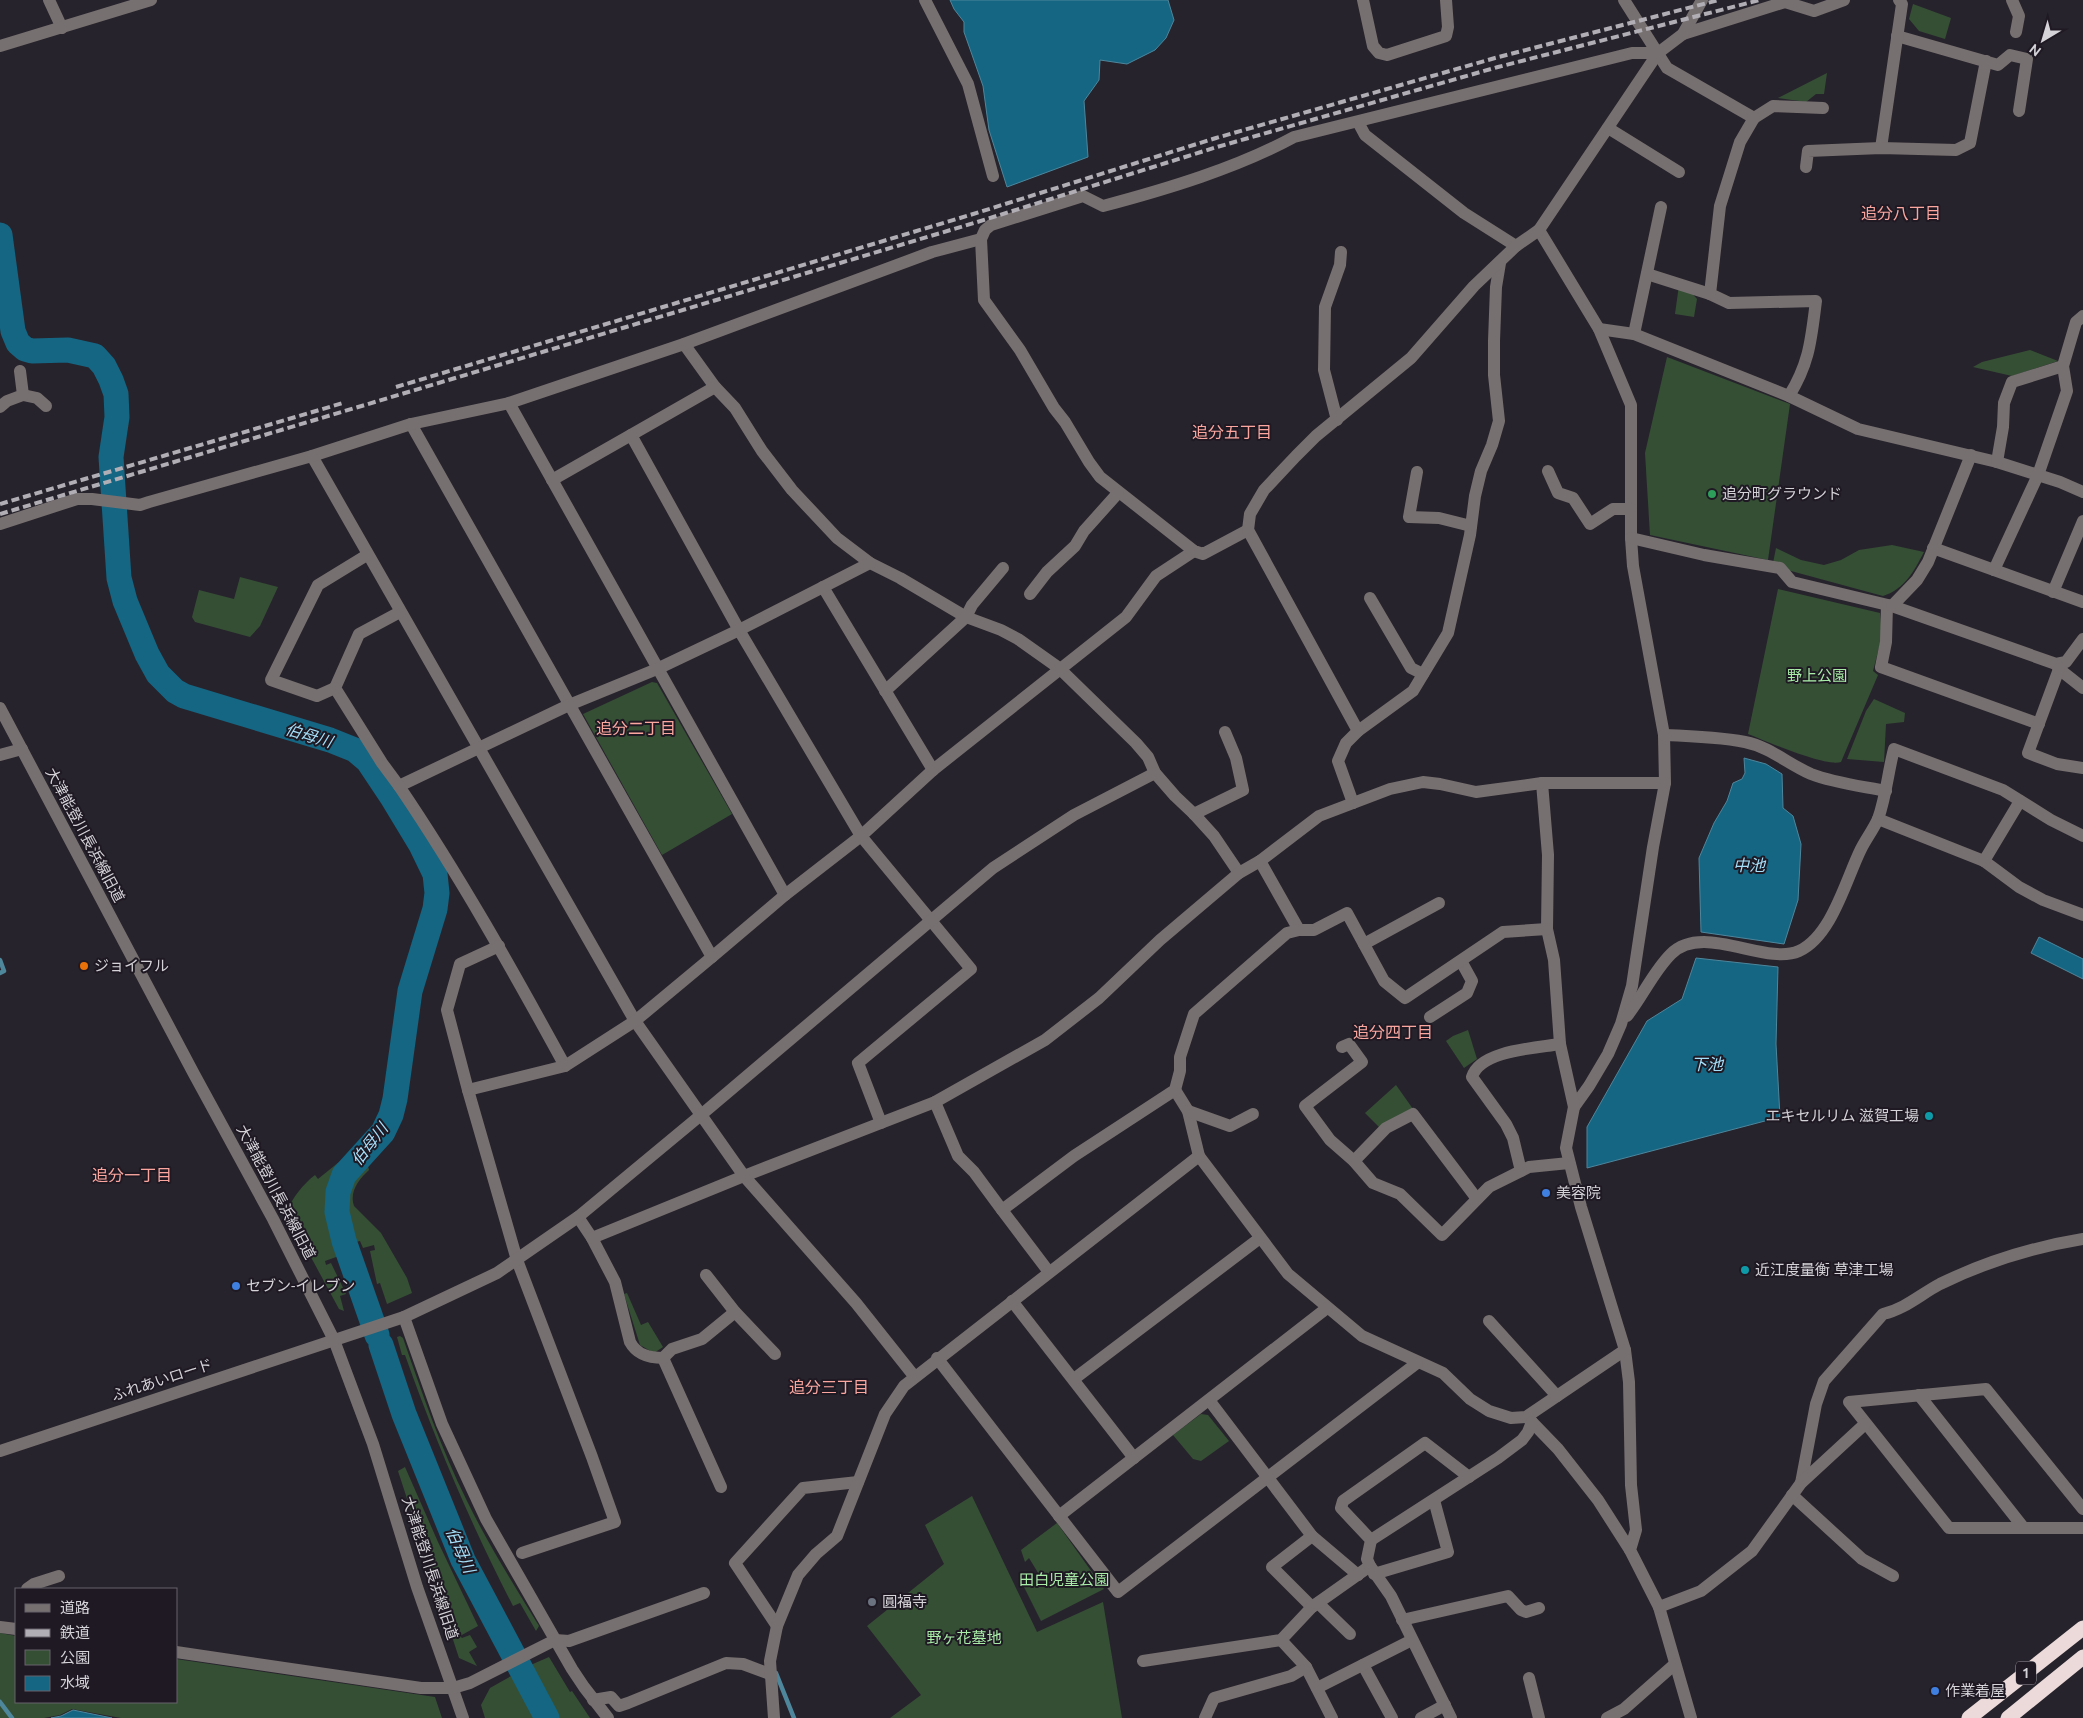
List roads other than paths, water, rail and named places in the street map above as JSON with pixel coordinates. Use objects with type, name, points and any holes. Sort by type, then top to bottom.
[{"type":"highway","name":"1","points":[[1969,1718],[2083,1628]]},
{"type":"highway","name":"1","points":[[2008,1718],[2083,1657]]},
{"type":"street","points":[[49,0],[62,28]]},
{"type":"street","points":[[0,46],[151,0]]},
{"type":"street","points":[[925,0],[968,84],[993,176]]},
{"type":"street","points":[[1363,0],[1372,46],[1379,53],[1387,54],[1446,36],[1448,27],[1446,0]]},
{"type":"street","points":[[1624,0],[1667,68],[1754,118]]},
{"type":"street","points":[[1683,34],[1702,0]]},
{"type":"street","points":[[1358,731],[1248,530],[1250,514],[1264,490],[1303,450],[1411,358],[1474,286],[1516,246],[1539,230],[1658,53],[1683,34],[1785,2],[1814,11],[1844,0]]},
{"type":"street","points":[[1880,148],[1898,36],[1902,4],[1899,0]]},
{"type":"street","points":[[2012,0],[2020,16],[2016,32]]},
{"type":"street","points":[[1898,36],[1998,64],[2010,55],[2027,59],[2019,111]]},
{"type":"street","points":[[1248,530],[1203,554],[1194,551],[1100,477],[1054,408],[1020,350],[984,300],[981,239],[985,230],[991,225],[1083,196],[1103,206],[1130,199],[1263,154],[1294,137],[1632,54],[1658,53]]},
{"type":"street","points":[[1806,167],[1808,151],[1880,148],[1956,150],[1970,143],[1986,61]]},
{"type":"street","points":[[1710,294],[1720,206],[1740,142],[1754,118],[1773,106],[1823,108]]},
{"type":"street","points":[[1358,122],[1365,135],[1464,213],[1516,246]]},
{"type":"street","points":[[1608,128],[1679,172]]},
{"type":"street","points":[[1634,334],[1661,207]]},
{"type":"street","points":[[1539,230],[1599,329],[1631,405],[1631,538],[1633,566],[1664,735],[1665,783],[1653,847],[1632,986],[1621,1024],[1608,1054],[1599,1071],[1574,1107],[1567,1141],[1570,1163],[1625,1350],[1629,1382],[1631,1484],[1636,1530],[1630,1550]]},
{"type":"street","points":[[0,524],[77,500],[99,500],[131,504],[149,502],[312,456],[411,424],[509,403],[684,344],[932,252],[981,239]]},
{"type":"street","points":[[1337,420],[1324,370],[1325,307],[1340,265],[1341,252]]},
{"type":"street","points":[[1353,803],[1338,761],[1346,743],[1358,731],[1413,691],[1448,632],[1482,471],[1499,421],[1494,375],[1494,341],[1496,287],[1500,263]]},
{"type":"street","points":[[1647,274],[1710,294],[1729,303],[1816,301],[1810,350],[1798,382],[1789,396]]},
{"type":"street","points":[[1994,570],[2038,475],[2067,391],[2063,366],[2076,322],[2083,316]]},
{"type":"street","points":[[1599,329],[1634,334],[1789,396],[1858,429],[1997,462],[2060,482],[2083,492]]},
{"type":"street","points":[[684,344],[735,408],[762,451],[792,490],[837,538],[870,563],[900,578],[966,617],[1001,630],[1018,639],[1059,668],[1136,743],[1148,757],[1155,773],[1214,836],[1240,873]]},
{"type":"street","points":[[1997,462],[2003,427],[2004,403],[2012,382],[2063,366]]},
{"type":"street","points":[[20,371],[23,395]]},
{"type":"street","points":[[552,480],[716,386]]},
{"type":"street","points":[[0,407],[7,401],[23,395],[37,398],[46,406]]},
{"type":"street","points":[[509,403],[785,895]]},
{"type":"street","points":[[411,424],[712,958]]},
{"type":"street","points":[[631,434],[739,630],[861,836],[971,969],[858,1063],[881,1123]]},
{"type":"street","points":[[1971,455],[1928,562],[1917,580],[1890,606],[1881,667],[2039,724]]},
{"type":"street","points":[[312,456],[635,1021],[744,1176],[856,1303],[914,1376]]},
{"type":"street","points":[[1548,471],[1558,493],[1573,498],[1590,524],[1613,509],[1631,508]]},
{"type":"street","points":[[1417,472],[1409,517],[1439,518],[1471,526]]},
{"type":"street","points":[[1030,594],[1047,572],[1075,546],[1084,531],[1118,493]]},
{"type":"street","points":[[2053,592],[2083,521]]},
{"type":"street","points":[[1631,538],[1704,555],[1780,568],[1792,582],[1890,606],[2057,666],[2083,688]]},
{"type":"street","points":[[1933,548],[2083,602]]},
{"type":"street","points":[[468,1090],[565,1066],[635,1021],[785,895],[861,836],[933,770],[1059,668],[1126,617],[1156,576],[1194,551]]},
{"type":"street","points":[[367,555],[318,585],[271,680],[317,696],[335,688],[359,634],[400,612]]},
{"type":"street","points":[[399,786],[569,705],[657,668],[739,630],[870,563]]},
{"type":"street","points":[[885,691],[966,617],[972,605],[1003,568]]},
{"type":"street","points":[[823,588],[933,770]]},
{"type":"street","points":[[1370,598],[1412,668],[1422,674]]},
{"type":"street","points":[[2083,639],[2066,662],[2057,666],[2028,753],[2057,764],[2083,768]]},
{"type":"street","points":[[335,688],[382,763],[429,830],[499,946],[565,1066]]},
{"type":"street","name":"大津能登川長浜線旧道","points":[[0,708],[189,1066],[273,1219],[334,1340],[373,1444],[417,1587],[462,1714]]},
{"type":"street","points":[[1194,814],[1243,790],[1236,758],[1225,732]]},
{"type":"street","points":[[1664,735],[1745,742],[1768,750],[1808,773],[1886,791]]},
{"type":"street","points":[[1621,1024],[1671,954],[1687,944],[1705,942],[1782,954],[1799,951],[1814,940],[1834,908],[1861,848],[1878,819],[1886,791],[1894,749],[2003,790],[2050,820],[2073,833],[2083,836]]},
{"type":"street","points":[[0,754],[22,750]]},
{"type":"street","name":"ふれあいロード","points":[[0,1451],[399,1318],[473,1286],[517,1260],[578,1217],[993,868],[1033,840],[1074,815],[1155,773]]},
{"type":"street","points":[[592,1238],[744,1176],[935,1102],[1045,1040],[1099,998],[1160,940],[1240,873],[1260,861],[1319,816],[1390,789],[1423,782],[1476,792],[1542,783],[1665,783]]},
{"type":"street","points":[[1542,783],[1548,855],[1547,929],[1554,960],[1560,1044],[1574,1107]]},
{"type":"street","points":[[1984,861],[2020,801]]},
{"type":"street","points":[[1878,819],[1984,861],[2019,888],[2043,900],[2083,915]]},
{"type":"street","points":[[1260,861],[1299,930]]},
{"type":"street","points":[[1364,944],[1438,903]]},
{"type":"street","points":[[1547,929],[1503,932],[1406,998],[1384,981],[1347,913],[1314,930],[1299,930],[1287,933],[1194,1014],[1180,1057],[1180,1071],[1176,1090],[1188,1111],[1199,1156],[1288,1274],[1362,1336],[1417,1363],[1443,1373],[1470,1399],[1489,1411],[1511,1418],[1529,1419],[1558,1449],[1598,1500],[1630,1550],[1659,1607],[1691,1718]]},
{"type":"street","points":[[499,946],[460,964],[447,1010],[517,1260],[615,1522],[522,1553]]},
{"type":"street","points":[[1430,1017],[1466,993],[1472,981],[1461,961]]},
{"type":"street","points":[[1342,1047],[1349,1044],[1362,1062],[1304,1106],[1330,1140],[1354,1161],[1373,1183],[1400,1194],[1442,1235],[1489,1187],[1529,1167],[1570,1163]]},
{"type":"street","points":[[1521,1171],[1513,1138],[1506,1124],[1472,1076],[1474,1070],[1496,1054],[1560,1044]]},
{"type":"street","points":[[1002,1210],[1074,1156],[1176,1090]]},
{"type":"street","points":[[935,1102],[958,1156],[974,1172],[1049,1272]]},
{"type":"street","points":[[1188,1111],[1230,1126],[1253,1114]]},
{"type":"street","points":[[1354,1161],[1386,1128],[1413,1114],[1477,1199]]},
{"type":"street","points":[[774,1718],[774,1694],[770,1674],[770,1661],[777,1626],[798,1575],[816,1554],[836,1536],[885,1414],[904,1386],[937,1358],[1199,1156]]},
{"type":"street","points":[[578,1217],[592,1238],[615,1282],[630,1342],[635,1351],[651,1358],[663,1358],[672,1349],[702,1339],[735,1312]]},
{"type":"street","points":[[1074,1379],[1260,1238]]},
{"type":"street","points":[[1801,1483],[1816,1404],[1824,1380],[1883,1314],[1900,1308],[1939,1284],[2004,1258],[2083,1239]]},
{"type":"street","points":[[706,1275],[735,1312],[774,1354]]},
{"type":"street","points":[[1012,1301],[1134,1458]]},
{"type":"street","points":[[1059,1516],[1327,1308]]},
{"type":"street","points":[[399,1318],[442,1424],[478,1502],[555,1640],[593,1700],[608,1718]]},
{"type":"street","points":[[1489,1321],[1556,1396]]},
{"type":"street","points":[[1451,1718],[1391,1596],[1372,1570],[1367,1559],[1372,1540],[1498,1458],[1522,1440],[1528,1432],[1529,1419],[1556,1396],[1625,1350]]},
{"type":"street","points":[[663,1358],[721,1487]]},
{"type":"street","points":[[937,1358],[1118,1592],[1417,1363]]},
{"type":"street","points":[[2083,1509],[1986,1389],[1849,1402],[1949,1528],[2083,1528]]},
{"type":"street","points":[[1919,1395],[2024,1527]]},
{"type":"street","points":[[1209,1400],[1312,1536],[1358,1575]]},
{"type":"street","points":[[1659,1607],[1701,1591],[1752,1551],[1801,1483],[1865,1424]]},
{"type":"street","points":[[1372,1540],[1341,1508],[1342,1501],[1425,1443],[1469,1477]]},
{"type":"street","points":[[777,1626],[735,1563],[803,1488],[858,1482]]},
{"type":"street","points":[[1792,1495],[1862,1559],[1893,1576]]},
{"type":"street","points":[[1143,1661],[1281,1640],[1315,1605],[1358,1575],[1448,1552],[1434,1500]]},
{"type":"street","points":[[1312,1536],[1272,1567],[1350,1634]]},
{"type":"street","points":[[28,1588],[34,1584],[59,1576]]},
{"type":"street","points":[[178,1652],[421,1688],[453,1688],[483,1677],[555,1640],[568,1641],[704,1593]]},
{"type":"street","points":[[1402,1620],[1508,1596],[1521,1610],[1526,1612],[1540,1608]]},
{"type":"street","points":[[0,1627],[15,1629]]},
{"type":"street","points":[[1281,1640],[1306,1667],[1332,1718]]},
{"type":"street","points":[[1317,1688],[1412,1640]]},
{"type":"street","points":[[593,1700],[611,1697],[619,1706],[628,1704],[726,1663],[743,1664],[770,1674]]},
{"type":"street","points":[[1607,1718],[1624,1709],[1676,1664]]},
{"type":"street","points":[[1363,1665],[1392,1718]]},
{"type":"street","points":[[1205,1718],[1214,1698],[1291,1676],[1306,1667]]},
{"type":"street","points":[[1529,1678],[1539,1718]]},
{"type":"street","points":[[1421,1718],[1445,1706]]},
{"type":"water","points":[[950,0],[1168,0],[1174,20],[1166,38],[1155,50],[1127,64],[1100,60],[1099,80],[1084,101],[1088,157],[1007,187],[989,130],[983,86],[964,32],[964,22]]},
{"type":"water","name":"中池","points":[[1744,758],[1766,764],[1782,774],[1783,808],[1793,816],[1801,844],[1798,900],[1784,944],[1701,932],[1699,858],[1714,823],[1727,801],[1733,783],[1742,779],[1745,773]]},
{"type":"water","points":[[2039,937],[2083,959],[2083,979],[2031,953]]},
{"type":"water","name":"下池","points":[[1696,958],[1778,967],[1776,1044],[1780,1117],[1587,1168],[1587,1127],[1647,1021],[1682,999]]},
{"type":"water","points":[[73,1710],[112,1718],[51,1718],[61,1716]]},
{"type":"waterway","name":"伯母川","points":[[0,235],[13,331],[18,343],[25,349],[32,351],[68,350],[95,356],[104,366],[111,380],[116,394],[117,417],[111,457],[119,578],[125,601],[147,654],[158,674],[175,691],[184,696],[330,740],[355,750],[368,761],[392,797],[421,845],[435,874],[437,893],[435,909],[410,991],[395,1099],[391,1115],[383,1132],[344,1175],[338,1192],[337,1212],[344,1241],[377,1335]]},
{"type":"waterway","points":[[0,960],[4,971],[0,973]]},
{"type":"waterway","name":"伯母川","points":[[381,1345],[404,1414],[463,1560],[547,1718]]},
{"type":"waterway","points":[[776,1673],[794,1718]]},
{"type":"waterway","points":[[0,1702],[12,1718]]},
{"type":"railway","points":[[396,387],[970,215],[1216,138],[1495,58],[1719,0]]},
{"type":"railway","points":[[0,514],[974,223],[1217,147],[1498,67],[1760,0]]},
{"type":"railway","points":[[0,504],[343,403]]},
{"type":"place","name":"追分町グラウンド","points":[[1712,494]]},
{"type":"place","name":"ジョイフル","points":[[84,966]]},
{"type":"place","name":"エキセルリム 滋賀工場","points":[[1929,1116]]},
{"type":"place","name":"美容院","points":[[1546,1193]]},
{"type":"place","name":"近江度量衡 草津工場","points":[[1745,1270]]},
{"type":"place","name":"セブン-イレブン","points":[[236,1286]]},
{"type":"place","name":"圓福寺","points":[[872,1602]]},
{"type":"place","name":"作業着屋","points":[[1935,1691]]},
{"type":"district","name":"追分八丁目","points":[[1901,213]]},
{"type":"district","name":"追分五丁目","points":[[1232,432]]},
{"type":"district","name":"追分二丁目","points":[[636,728]]},
{"type":"district","name":"追分四丁目","points":[[1393,1032]]},
{"type":"district","name":"追分一丁目","points":[[132,1175]]},
{"type":"district","name":"追分三丁目","points":[[829,1387]]},
{"type":"park label","name":"野上公園","points":[[1817,676]]},
{"type":"park label","name":"田白児童公園","points":[[1064,1580]]},
{"type":"park label","name":"野ヶ花墓地","points":[[964,1638]]}]
